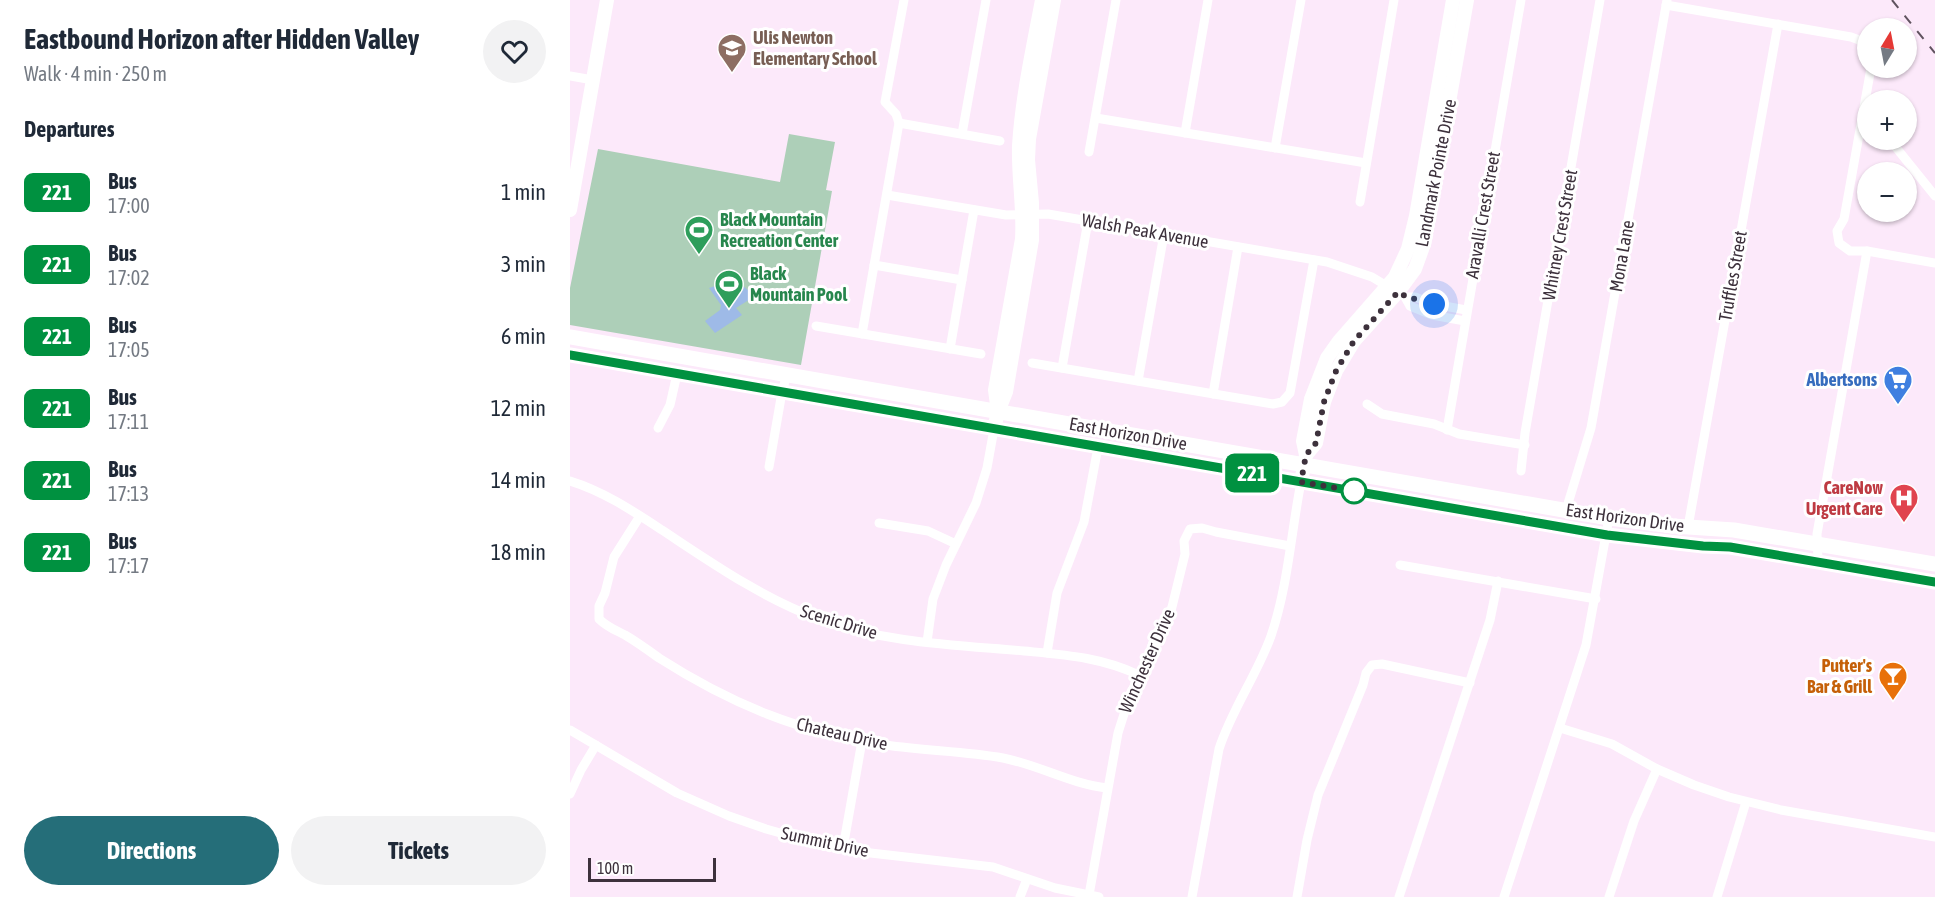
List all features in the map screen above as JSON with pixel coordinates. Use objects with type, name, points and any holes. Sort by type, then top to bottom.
[{"type":"main road","name":"East Horizon Drive","points":[[570,337],[998,412],[1305,460],[1609,518],[1734,530],[1935,564]]},
{"type":"main road","name":"East Horizon Drive","points":[[570,355],[1607,535],[1730,547],[1935,582]]},
{"type":"main road","points":[[1491,514],[1510,509],[1553,516],[1566,510]]},
{"type":"street","points":[[570,208],[607,0]]},
{"type":"street","points":[[862,334],[899,123],[896,114],[885,102],[904,0]]},
{"type":"street","points":[[962,134],[986,0]]},
{"type":"street","points":[[927,642],[933,599],[945,565],[976,504],[987,468],[998,412],[1006,392],[1032,240],[1019,159],[1019,144],[1022,112],[1041,0]]},
{"type":"street","points":[[1028,214],[1029,139],[1054,0]]},
{"type":"street","points":[[1089,152],[1116,0]]},
{"type":"street","points":[[1185,133],[1208,0]]},
{"type":"street","points":[[1275,148],[1301,0]]},
{"type":"street","points":[[1360,202],[1394,0]]},
{"type":"street","name":"Landmark Pointe Drive","points":[[1397,292],[1401,264],[1411,237],[1453,0]]},
{"type":"street","name":"Landmark Pointe Drive","points":[[1301,482],[1305,460],[1316,443],[1324,402],[1336,371],[1354,341],[1415,268],[1428,226],[1467,0]]},
{"type":"street","name":"Aravalli Crest Street","points":[[1447,430],[1521,0]]},
{"type":"street","name":"Whitney Crest Street","points":[[1521,471],[1527,421],[1600,0]]},
{"type":"street","points":[[1667,2],[1857,39]]},
{"type":"street","name":"Mona Lane","points":[[1566,510],[1591,428],[1667,2]]},
{"type":"street","name":"Truffles Street","points":[[1688,527],[1778,24]]},
{"type":"street","points":[[570,76],[593,80]]},
{"type":"street","points":[[1096,118],[1366,163]]},
{"type":"street","points":[[899,123],[1000,141]]},
{"type":"street","points":[[1858,150],[1844,219],[1837,231],[1839,243],[1850,250],[1935,263]]},
{"type":"street","points":[[1898,150],[1935,196]]},
{"type":"street","name":"Walsh Peak Avenue","points":[[887,195],[1006,215],[1048,214],[1314,260],[1349,268],[1372,277],[1397,292]]},
{"type":"street","points":[[950,349],[974,210]]},
{"type":"street","points":[[1062,368],[1088,221]]},
{"type":"street","points":[[1138,381],[1164,234]]},
{"type":"street","points":[[1213,394],[1238,247]]},
{"type":"street","points":[[1818,561],[1816,544],[1867,251]]},
{"type":"street","points":[[1032,363],[1273,405],[1282,402],[1290,393],[1314,260]]},
{"type":"street","points":[[874,265],[962,280]]},
{"type":"street","points":[[1397,292],[1434,304],[1466,310]]},
{"type":"street","points":[[1397,292],[1410,306],[1422,312],[1465,321]]},
{"type":"street","points":[[816,326],[981,354]]},
{"type":"street","points":[[658,428],[670,405],[677,374]]},
{"type":"street","points":[[769,467],[787,374]]},
{"type":"street","points":[[1367,404],[1383,414],[1434,424],[1447,430],[1525,445]]},
{"type":"street","points":[[1047,653],[1057,593],[1084,522],[1098,447]]},
{"type":"street","name":"Scenic Drive","points":[[570,481],[609,498],[640,516],[745,584],[820,620],[864,633],[927,642],[1100,660],[1139,675]]},
{"type":"street","points":[[1192,897],[1219,749],[1225,732],[1258,668],[1272,632],[1281,601],[1301,482]]},
{"type":"street","name":"Chateau Drive","points":[[640,516],[614,557],[599,606],[599,619],[607,627],[625,635],[687,675],[740,704],[811,730],[862,741],[1000,758],[1030,764],[1084,784],[1107,788]]},
{"type":"street","points":[[1504,897],[1586,645],[1609,518]]},
{"type":"street","points":[[879,523],[928,531],[956,544]]},
{"type":"street","name":"Winchester Drive","points":[[1094,896],[1107,788],[1118,733],[1128,700],[1172,607],[1185,554],[1184,541],[1190,530],[1202,528],[1290,546]]},
{"type":"street","points":[[1400,565],[1596,599]]},
{"type":"street","points":[[1399,897],[1490,620],[1498,582]]},
{"type":"street","points":[[1297,897],[1306,840],[1318,795],[1364,685],[1366,673],[1372,665],[1382,664],[1470,683]]},
{"type":"street","points":[[1560,728],[1612,744],[1657,769],[1703,788],[1746,802],[1935,837]]},
{"type":"street","name":"Summit Drive","points":[[570,730],[657,783],[707,808],[766,830],[843,848],[993,867],[1055,888],[1094,896]]},
{"type":"street","points":[[843,848],[862,741]]},
{"type":"street","points":[[570,794],[580,770],[596,745]]},
{"type":"street","points":[[1609,897],[1634,821],[1657,769]]},
{"type":"street","points":[[1717,897],[1746,802]]},
{"type":"street","points":[[1020,897],[1027,879]]},
{"type":"green space","name":"Black Mountain Recreation Center","points":[[789,134],[835,142],[826,190],[832,191],[801,365],[570,325],[570,288],[598,149],[780,182]]},
{"type":"water","name":"Black Mountain Pool","points":[[728,282],[743,286],[755,296],[736,308],[742,315],[715,333],[705,321],[720,310],[721,305],[709,288]]},
{"type":"railway","points":[[1892,0],[1935,53]]},
{"type":"bus line","name":"221","points":[[570,355],[1607,535],[1730,547],[1935,582]]},
{"type":"place","name":"Ulis Newton Elementary School","points":[[732,74]]},
{"type":"place","name":"Black Mountain Recreation Center","points":[[699,256]]},
{"type":"place","name":"Black Mountain Pool","points":[[729,310]]},
{"type":"place","name":"Albertsons","points":[[1898,406]]},
{"type":"place","name":"CareNow Urgent Care","points":[[1904,524]]},
{"type":"place","name":"Putter's Bar & Grill","points":[[1893,702]]},
{"type":"route","points":[[1354,491],[1360,492],[1301,482],[1306,455],[1316,443],[1324,402],[1336,371],[1354,341],[1398,292],[1405,297],[1415,297],[1434,304]]}]
